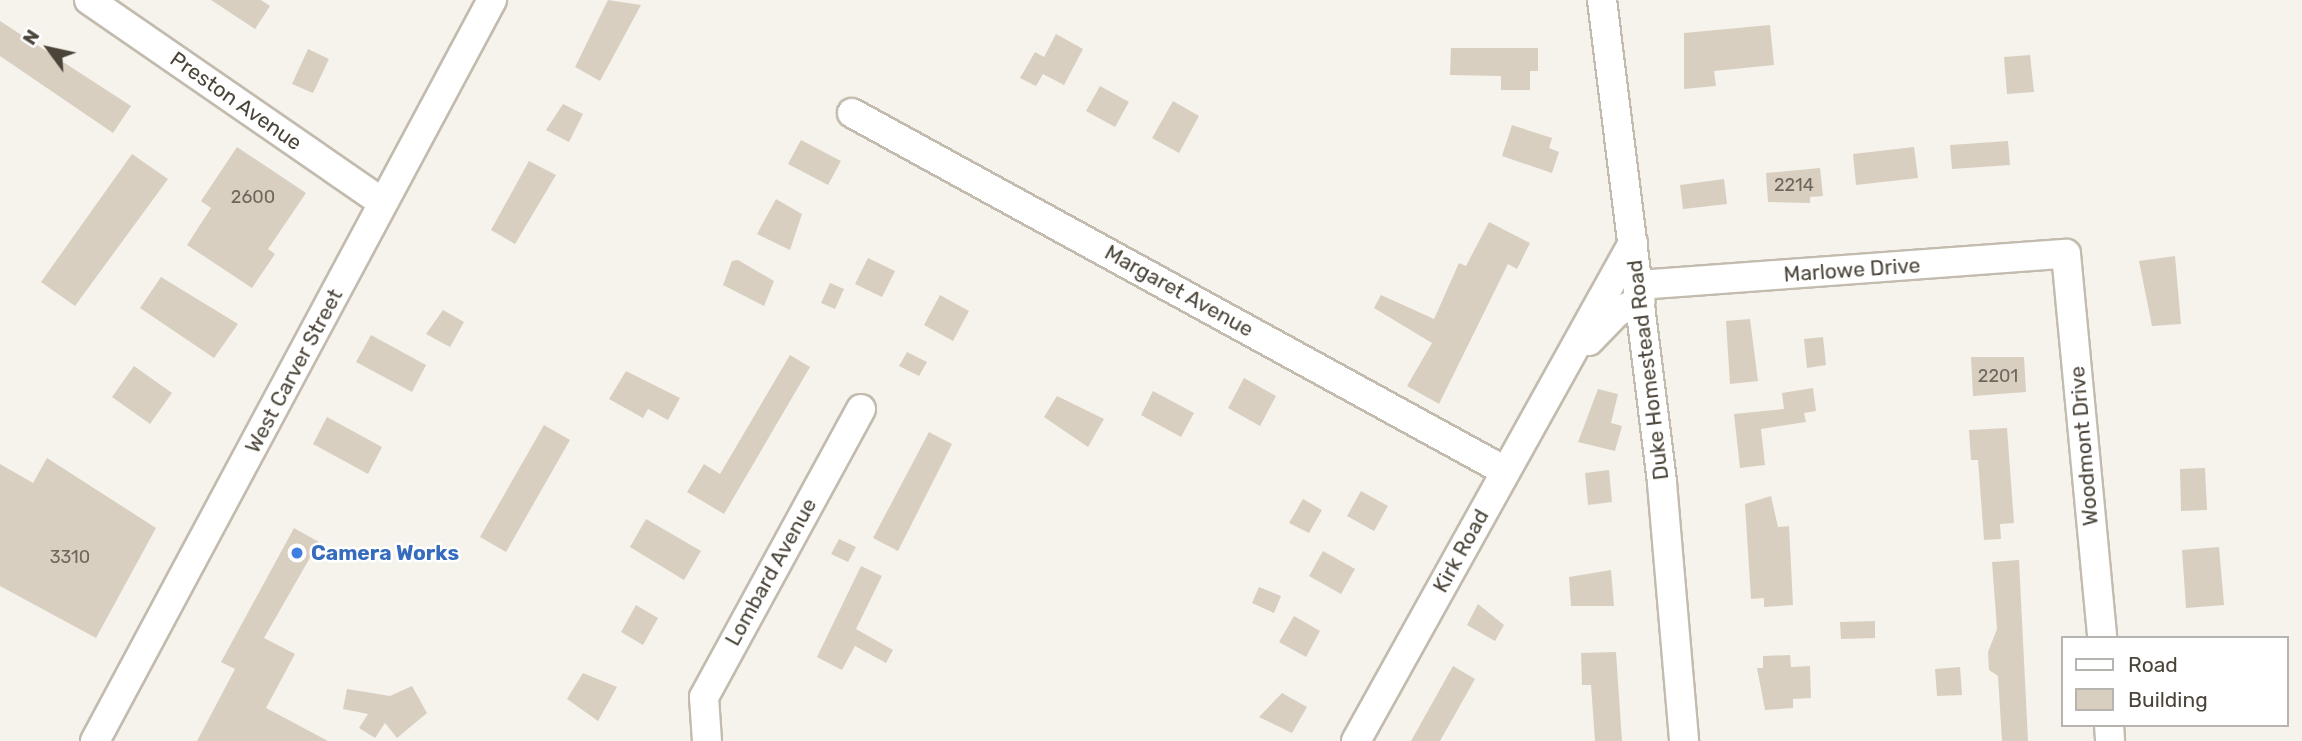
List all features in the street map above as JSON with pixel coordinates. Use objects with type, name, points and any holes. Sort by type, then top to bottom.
[{"type":"street","name":"Preston Avenue","points":[[89,0],[383,203]]},
{"type":"street","name":"West Carver Street","points":[[95,741],[492,0]]},
{"type":"street","name":"Duke Homestead Road","points":[[1602,0],[1640,293],[1684,741]]},
{"type":"street","name":"Margaret Avenue","points":[[852,113],[1505,471]]},
{"type":"street","name":"Kirk Road","points":[[1356,741],[1633,243]]},
{"type":"street","name":"Marlowe Drive","points":[[1640,293],[2066,254]]},
{"type":"street","name":"Woodmont Drive","points":[[2066,254],[2102,636]]},
{"type":"street","name":"Kirk Road","points":[[1567,363],[1617,312],[1640,293]]},
{"type":"street","name":"Lombard Avenue","points":[[707,741],[704,697],[862,408]]},
{"type":"building","points":[[211,0],[261,0],[270,6],[255,29]]},
{"type":"building","points":[[608,0],[641,5],[600,81],[575,67]]},
{"type":"building","points":[[0,21],[131,106],[113,133],[0,56]]},
{"type":"building","points":[[1770,25],[1774,65],[1714,71],[1716,86],[1684,89],[1684,33]]},
{"type":"building","points":[[1056,34],[1083,49],[1064,85],[1043,74],[1036,86],[1020,78],[1035,52],[1044,57]]},
{"type":"building","points":[[1451,48],[1538,48],[1538,71],[1530,71],[1530,90],[1501,90],[1501,76],[1450,75]]},
{"type":"building","points":[[308,49],[329,59],[313,93],[292,84]]},
{"type":"building","points":[[2030,55],[2034,92],[2007,94],[2004,57]]},
{"type":"building","points":[[1100,86],[1129,102],[1115,127],[1086,111]]},
{"type":"building","points":[[1173,101],[1199,116],[1179,153],[1152,138]]},
{"type":"building","points":[[563,104],[583,114],[569,142],[546,130]]},
{"type":"building","points":[[1512,125],[1552,138],[1549,148],[1559,152],[1552,173],[1502,156]]},
{"type":"building","points":[[801,140],[841,161],[828,185],[788,164]]},
{"type":"building","points":[[2008,141],[2010,165],[1952,169],[1950,145]]},
{"type":"building","points":[[237,147],[306,193],[268,249],[275,254],[252,288],[187,245],[211,208],[201,201]]},
{"type":"building","points":[[1914,147],[1918,178],[1856,185],[1853,154]]},
{"type":"building","points":[[132,154],[168,179],[75,306],[41,282]]},
{"type":"building","points":[[529,161],[556,175],[515,244],[491,230]]},
{"type":"building","points":[[1820,168],[1823,196],[1810,197],[1810,203],[1768,202],[1766,173]]},
{"type":"building","points":[[1724,179],[1727,204],[1683,209],[1680,185]]},
{"type":"building","points":[[776,199],[802,214],[790,250],[757,234]]},
{"type":"building","points":[[1489,222],[1530,243],[1517,269],[1508,264],[1439,404],[1407,386],[1432,343],[1374,308],[1381,295],[1434,319],[1459,263],[1466,266]]},
{"type":"building","points":[[2175,256],[2181,324],[2152,326],[2139,261]]},
{"type":"building","points":[[868,258],[895,271],[882,297],[855,284]]},
{"type":"building","points":[[738,260],[774,281],[764,306],[723,285],[732,261]]},
{"type":"building","points":[[161,277],[238,324],[214,358],[140,308]]},
{"type":"building","points":[[830,283],[844,289],[835,309],[821,303]]},
{"type":"building","points":[[940,295],[969,311],[953,341],[924,325]]},
{"type":"building","points":[[443,310],[464,322],[450,347],[426,334]]},
{"type":"building","points":[[1750,319],[1758,381],[1730,384],[1726,321]]},
{"type":"building","points":[[371,335],[426,365],[412,392],[356,362]]},
{"type":"building","points":[[1823,337],[1826,365],[1807,368],[1804,339]]},
{"type":"building","points":[[907,352],[927,362],[919,376],[899,366]]},
{"type":"building","points":[[790,355],[810,367],[724,514],[687,492],[704,464],[720,474]]},
{"type":"building","points":[[1971,357],[2024,357],[2026,392],[1973,396]]},
{"type":"building","points":[[134,366],[172,393],[150,424],[112,397]]},
{"type":"building","points":[[626,371],[680,398],[668,420],[648,409],[643,418],[609,399]]},
{"type":"building","points":[[1244,378],[1276,396],[1260,426],[1228,408]]},
{"type":"building","points":[[1813,388],[1816,411],[1804,413],[1806,422],[1761,429],[1765,465],[1740,468],[1734,414],[1784,409],[1782,393]]},
{"type":"building","points":[[1598,389],[1618,394],[1611,423],[1622,426],[1615,451],[1578,442]]},
{"type":"building","points":[[1153,391],[1194,413],[1181,437],[1141,415]]},
{"type":"building","points":[[1057,396],[1104,419],[1088,447],[1044,417]]},
{"type":"building","points":[[327,417],[382,447],[368,474],[313,444]]},
{"type":"building","points":[[544,425],[570,440],[506,552],[480,537]]},
{"type":"building","points":[[2007,428],[2014,523],[2000,524],[2001,539],[1984,540],[1978,460],[1971,460],[1969,430]]},
{"type":"building","points":[[929,432],[952,444],[898,551],[873,538]]},
{"type":"building","points":[[47,458],[156,528],[96,638],[0,586],[0,464],[33,483]]},
{"type":"building","points":[[2205,468],[2207,510],[2181,511],[2180,469]]},
{"type":"building","points":[[1609,470],[1612,502],[1588,505],[1585,473]]},
{"type":"building","points":[[1361,491],[1388,506],[1374,531],[1347,516]]},
{"type":"building","points":[[1771,496],[1778,527],[1789,526],[1793,605],[1764,607],[1764,598],[1751,599],[1745,504]]},
{"type":"building","points":[[1303,499],[1322,510],[1309,533],[1289,523]]},
{"type":"building","points":[[646,519],[701,551],[684,580],[630,547]]},
{"type":"building","points":[[294,528],[319,542],[264,638],[295,654],[266,708],[328,741],[197,741],[235,669],[221,662]]},
{"type":"building","points":[[839,539],[856,547],[848,562],[831,554]]},
{"type":"building","points":[[2219,547],[2224,605],[2186,608],[2182,550]]},
{"type":"building","points":[[1323,551],[1355,569],[1341,594],[1309,576]]},
{"type":"building","points":[[2019,560],[2028,741],[2002,741],[1998,676],[1989,670],[1988,652],[1997,629],[1992,562]]},
{"type":"building","points":[[861,566],[882,576],[856,629],[893,650],[886,663],[855,646],[842,670],[817,657]]},
{"type":"building","points":[[1611,570],[1614,606],[1571,606],[1569,577]]},
{"type":"building","points":[[1259,587],[1281,596],[1274,613],[1252,603]]},
{"type":"building","points":[[1478,604],[1504,625],[1495,641],[1467,625]]},
{"type":"building","points":[[636,605],[658,618],[643,645],[621,632]]},
{"type":"building","points":[[1294,616],[1320,631],[1306,657],[1279,642]]},
{"type":"building","points":[[1875,621],[1875,638],[1841,639],[1840,622]]},
{"type":"building","points":[[1616,652],[1622,741],[1595,741],[1591,685],[1582,685],[1581,653]]},
{"type":"building","points":[[1790,655],[1791,667],[1810,666],[1811,698],[1793,699],[1793,708],[1765,710],[1757,668],[1763,668],[1763,656]]},
{"type":"building","points":[[1453,666],[1475,679],[1440,741],[1411,741]]},
{"type":"building","points":[[1960,667],[1962,695],[1937,696],[1935,669]]},
{"type":"building","points":[[583,673],[617,687],[598,721],[567,699]]},
{"type":"building","points":[[412,686],[427,713],[397,738],[385,723],[375,738],[359,728],[368,714],[343,709],[347,689],[390,696]]},
{"type":"building","points":[[1282,693],[1307,707],[1292,733],[1259,717]]},
{"type":"place","name":"Camera Works","points":[[297,553]]}]
